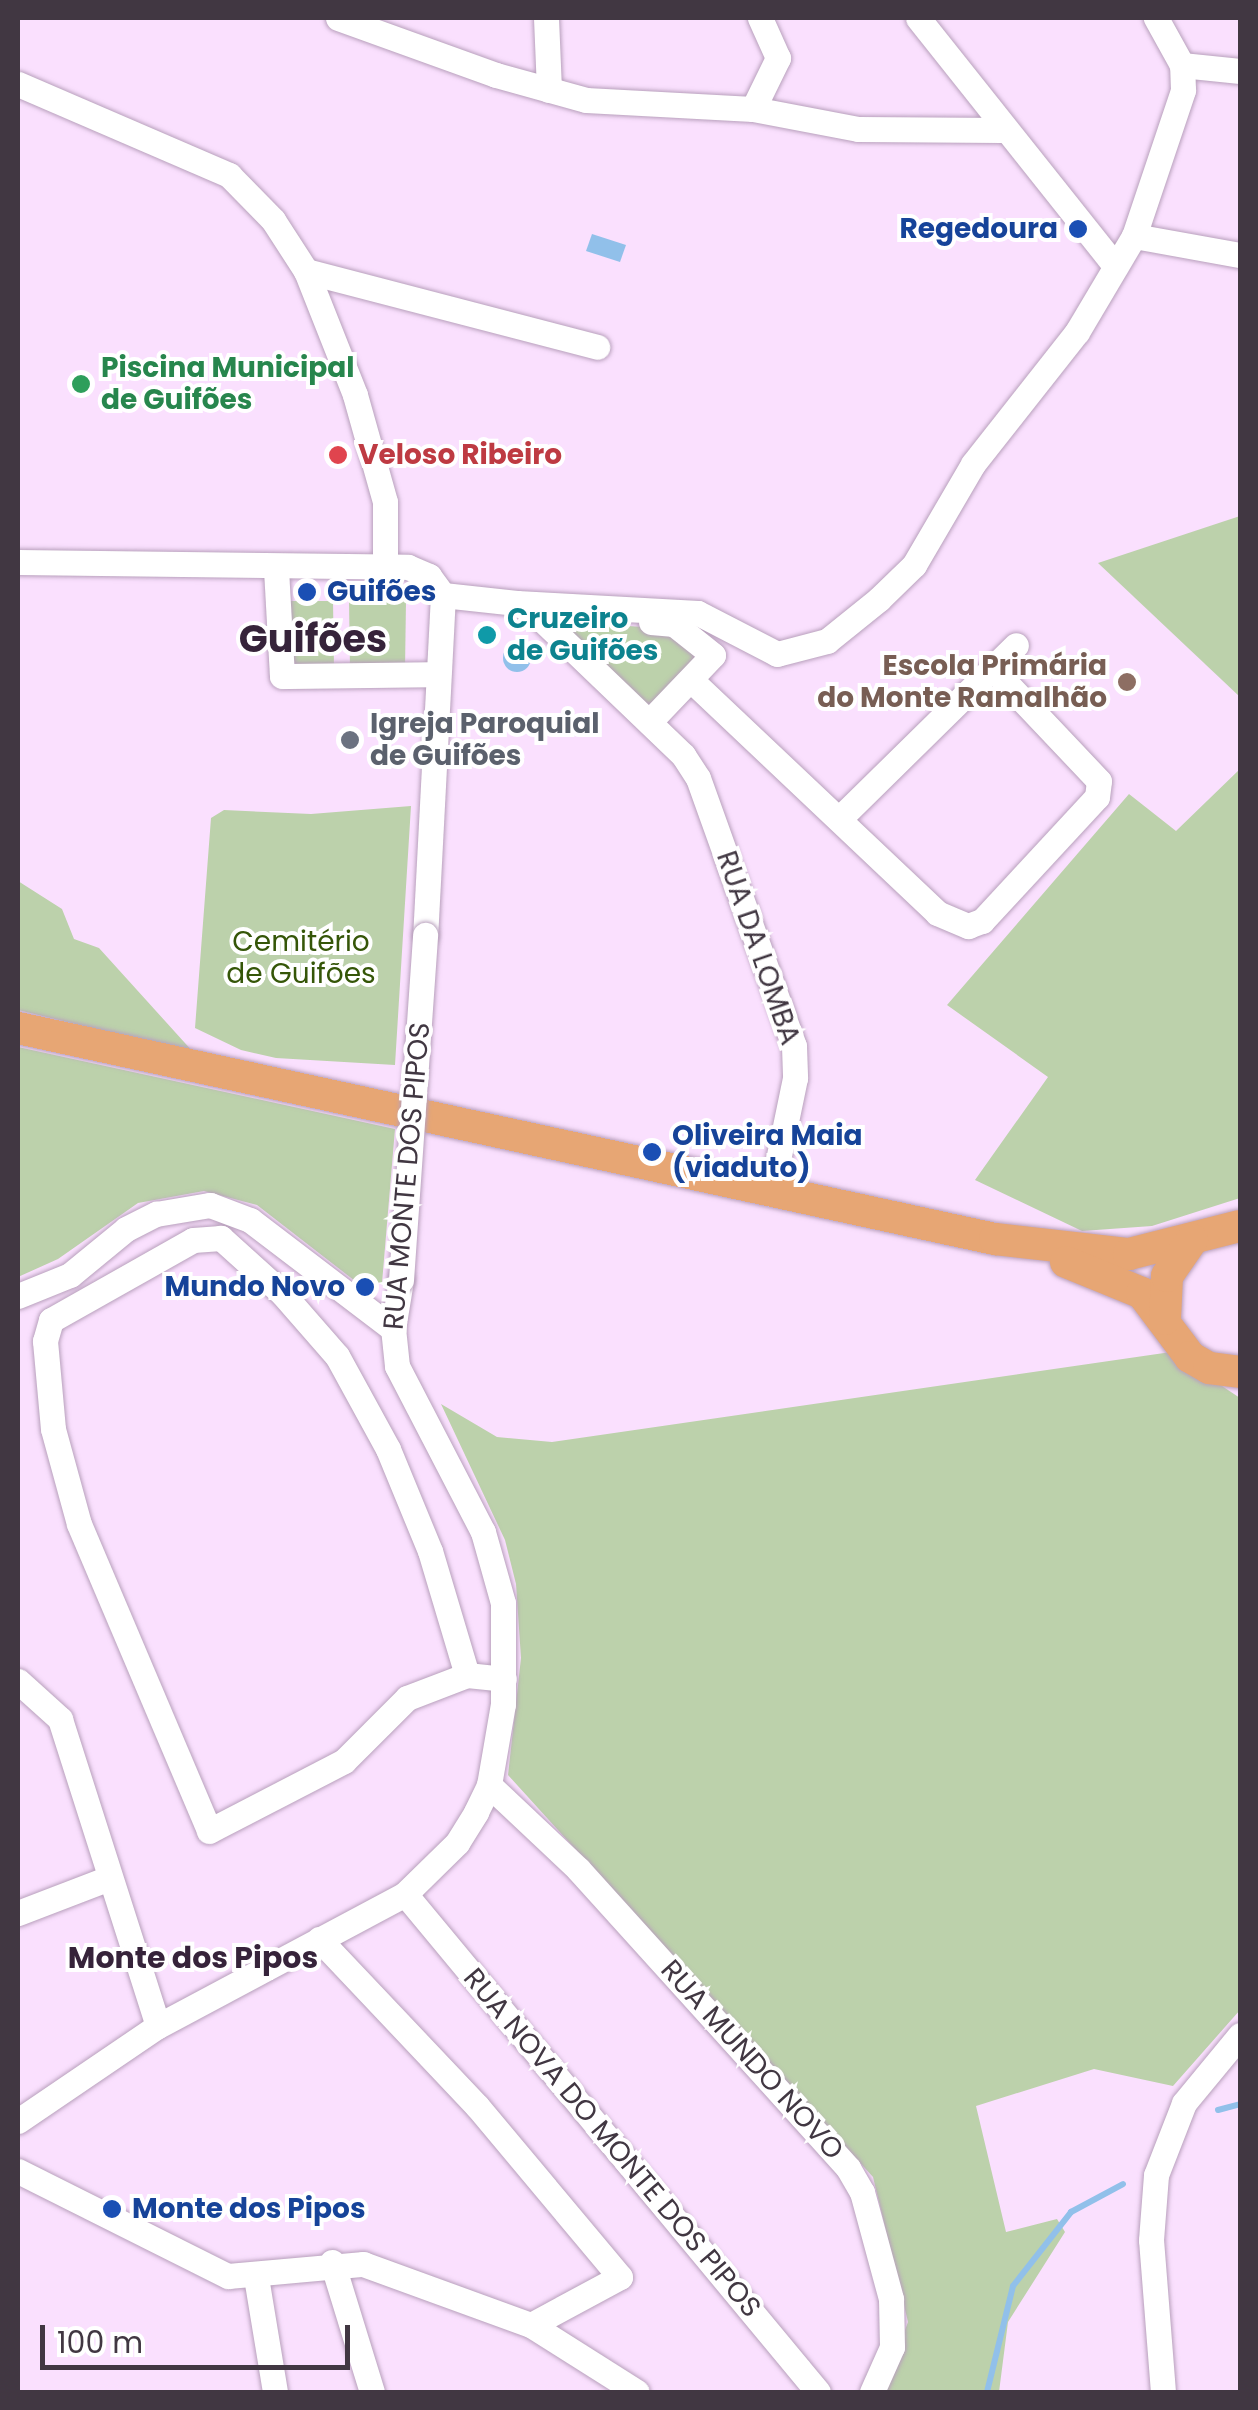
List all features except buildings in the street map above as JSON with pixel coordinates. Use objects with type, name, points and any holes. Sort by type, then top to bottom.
[{"type":"main road","points":[[18,1028],[771,1194],[995,1239],[1128,1254],[1240,1226]]},
{"type":"main road","points":[[995,1239],[1126,1283],[1156,1302],[1190,1357],[1237,1377]]},
{"type":"main road","points":[[1165,1320],[1167,1276],[1192,1240]]},
{"type":"street","points":[[338,18],[586,100],[753,109],[858,129],[1002,130]]},
{"type":"street","points":[[546,18],[549,90]]},
{"type":"street","points":[[753,109],[778,58],[760,18]]},
{"type":"street","points":[[918,18],[1002,130],[1115,266]]},
{"type":"street","points":[[527,608],[698,613],[776,654],[827,641],[914,565],[973,464],[1077,332],[1134,236],[1183,90],[1182,65],[1156,18]]},
{"type":"street","points":[[1182,65],[1240,71]]},
{"type":"street","points":[[18,84],[229,175],[251,192],[306,271],[375,460],[384,502],[385,567]]},
{"type":"street","points":[[1134,236],[1240,255]]},
{"type":"street","points":[[306,271],[597,347]]},
{"type":"street","points":[[18,562],[419,570],[442,595],[674,624],[713,656],[650,722]]},
{"type":"street","points":[[276,568],[282,676],[438,674]]},
{"type":"street","name":"RUA MONTE DOS PIPOS","points":[[18,2121],[158,2026],[405,1894],[457,1843],[488,1785],[504,1679],[496,1568],[397,1366],[393,1329],[401,1280],[426,935],[442,595]]},
{"type":"street","name":"RUA DA LOMBA","points":[[527,608],[650,722],[698,778],[790,1026],[795,1078],[771,1194]]},
{"type":"street","points":[[839,819],[1016,645]]},
{"type":"street","points":[[691,680],[952,924],[982,921],[1097,797],[1099,781],[992,669]]},
{"type":"street","points":[[18,1296],[70,1275],[126,1229],[156,1214],[210,1204],[250,1220],[393,1329]]},
{"type":"street","points":[[467,1676],[430,1551],[388,1449],[337,1356],[284,1294],[221,1238],[193,1240],[51,1320],[45,1341],[52,1428],[79,1524],[208,1831],[344,1761],[407,1698],[467,1676],[504,1679]]},
{"type":"street","points":[[18,1681],[60,1719],[158,2026]]},
{"type":"street","name":"RUA MUNDO NOVO","points":[[488,1785],[578,1869],[848,2168],[862,2192],[891,2299],[892,2347],[872,2392]]},
{"type":"street","points":[[18,1913],[110,1878]]},
{"type":"street","name":"RUA NOVA DO MONTE DOS PIPOS","points":[[405,1894],[818,2392]]},
{"type":"street","points":[[319,1939],[477,2106],[620,2278],[531,2325]]},
{"type":"street","points":[[1164,2392],[1151,2240],[1156,2175],[1184,2103],[1240,2034]]},
{"type":"street","points":[[18,2171],[208,2269],[256,2277],[332,2262],[363,2264],[531,2325],[637,2392]]},
{"type":"street","points":[[332,2262],[372,2392]]},
{"type":"street","points":[[256,2277],[276,2392]]},
{"type":"green space","points":[[1240,516],[1240,697],[1098,563]]},
{"type":"green space","points":[[349,600],[406,601],[405,669],[350,669]]},
{"type":"green space","points":[[285,601],[333,601],[334,668],[287,668]]},
{"type":"green space","points":[[554,621],[673,629],[701,655],[647,712]]},
{"type":"green space","points":[[1240,769],[1240,1198],[1152,1226],[1082,1231],[975,1180],[1048,1077],[947,1005],[1129,794],[1176,831]]},
{"type":"green space","name":"Cemitério de Guifões","points":[[411,806],[395,1065],[276,1058],[241,1050],[195,1028],[211,818],[224,810],[311,814]]},
{"type":"green space","points":[[18,881],[62,909],[74,939],[99,948],[194,1053],[18,1010]]},
{"type":"green space","points":[[18,1047],[395,1129],[382,1283],[355,1281],[257,1205],[204,1191],[138,1203],[58,1259],[18,1277]]},
{"type":"green space","points":[[1171,1352],[1240,1398],[1240,2010],[1173,2086],[1094,2069],[976,2106],[1006,2232],[1057,2219],[1065,2232],[1008,2322],[999,2392],[882,2392],[908,2322],[873,2177],[508,1775],[521,1658],[516,1584],[505,1540],[441,1404],[497,1437],[552,1442]]},
{"type":"water","points":[[592,234],[626,245],[620,262],[586,251]]},
{"type":"water","points":[[517,644],[527,648],[531,658],[527,668],[517,672],[507,668],[503,658],[507,648]]},
{"type":"waterway","points":[[1218,2110],[1240,2104]]},
{"type":"waterway","points":[[987,2392],[1013,2286],[1071,2212],[1123,2184]]},
{"type":"place","name":"Regedoura","points":[[1078,229]]},
{"type":"place","name":"Piscina Municipal de Guifões","points":[[81,384]]},
{"type":"place","name":"Veloso Ribeiro","points":[[338,455]]},
{"type":"place","name":"Guifões","points":[[307,592]]},
{"type":"place","name":"Cruzeiro de Guifões","points":[[487,635]]},
{"type":"place","name":"Escola Primária do Monte Ramalhão","points":[[1127,682]]},
{"type":"place","name":"Igreja Paroquial de Guifões","points":[[350,740]]},
{"type":"place","name":"Oliveira Maia (viaduto)","points":[[652,1152]]},
{"type":"place","name":"Mundo Novo","points":[[365,1287]]},
{"type":"place","name":"Monte dos Pipos","points":[[112,2209]]},
{"type":"district","name":"Guifões","points":[[313,639]]},
{"type":"district","name":"Monte dos Pipos","points":[[193,1958]]}]
